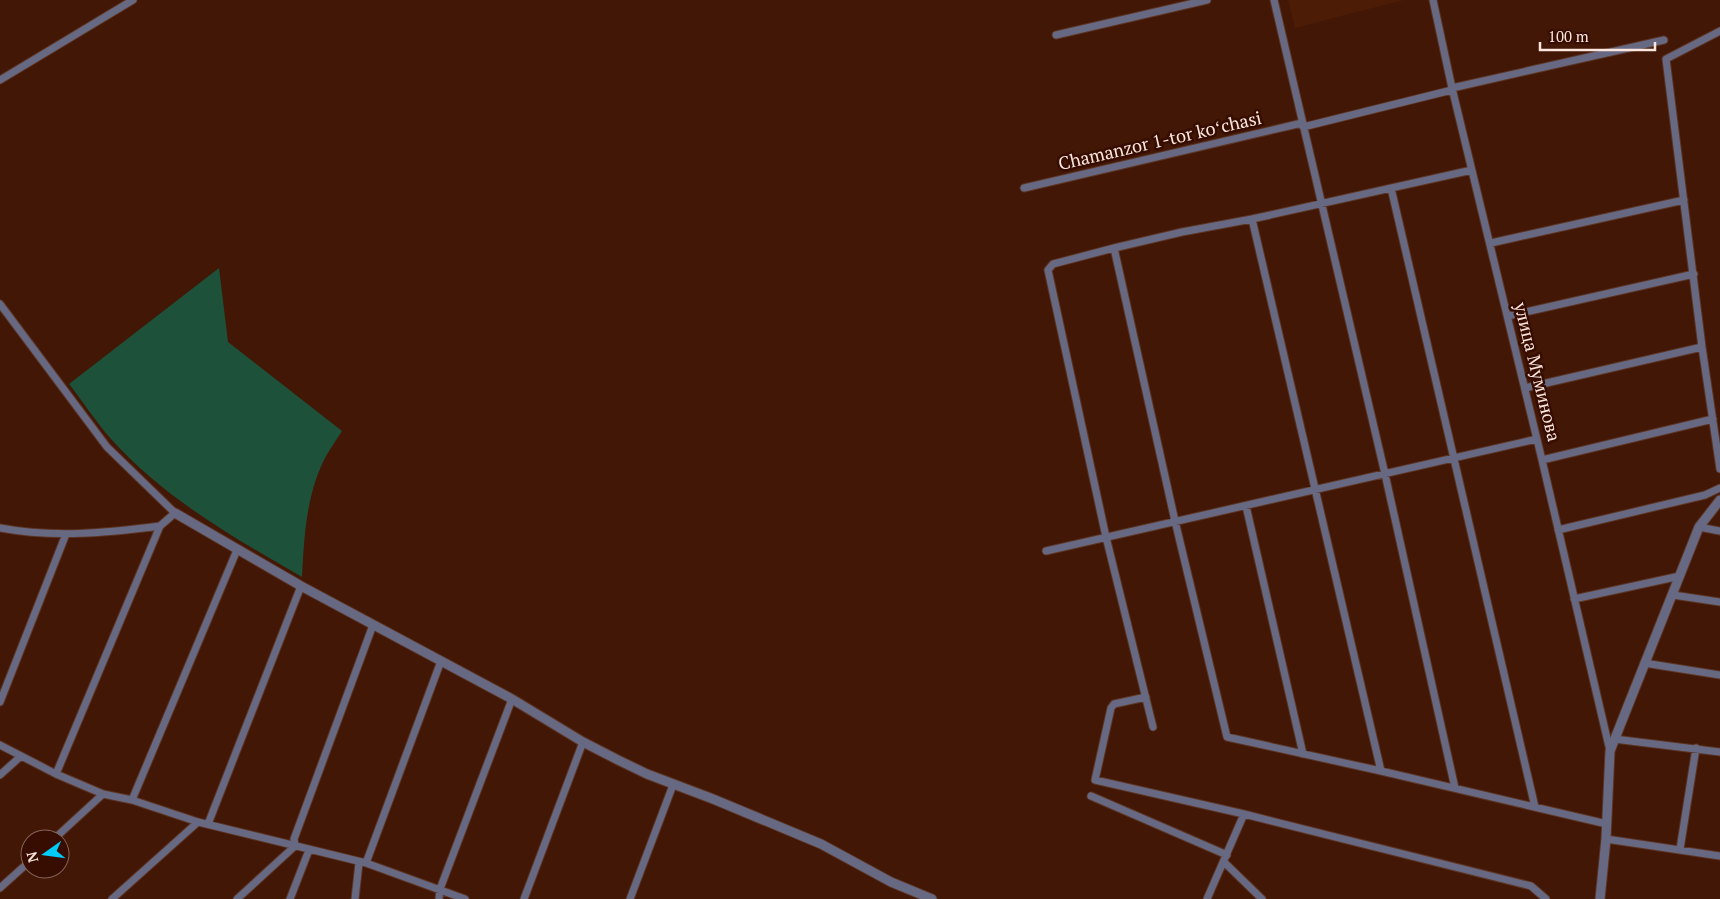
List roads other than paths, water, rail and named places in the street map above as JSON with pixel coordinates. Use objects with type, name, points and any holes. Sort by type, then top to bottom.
[{"type":"street","points":[[0,80],[133,0]]},
{"type":"street","points":[[1056,35],[1206,0]]},
{"type":"street","points":[[1274,0],[1385,474],[1455,788]]},
{"type":"street","name":"улица Муминова","points":[[1432,0],[1610,751]]},
{"type":"street","points":[[1720,32],[1666,59],[1702,347],[1720,469]]},
{"type":"street","name":"Chamanzor 1-tor koʻchasi","points":[[1024,188],[1664,40]]},
{"type":"street","points":[[1153,727],[1106,537],[1048,270],[1053,264],[1114,248],[1472,170]]},
{"type":"street","points":[[1392,188],[1535,807]]},
{"type":"street","points":[[1491,243],[1684,200]]},
{"type":"street","points":[[1252,218],[1380,771]]},
{"type":"street","points":[[1114,248],[1175,521],[1227,737],[1607,824]]},
{"type":"street","points":[[1508,316],[1694,274]]},
{"type":"street","points":[[0,304],[107,447],[175,513],[301,586],[512,700],[583,742],[647,774],[821,844],[891,882],[932,899]]},
{"type":"street","points":[[1525,388],[1702,347]]},
{"type":"street","points":[[1542,460],[1713,419]]},
{"type":"street","points":[[1046,551],[1537,440]]},
{"type":"street","points":[[1558,530],[1705,495],[1720,488]]},
{"type":"street","points":[[1600,899],[1606,839],[1610,751],[1699,528],[1720,500]]},
{"type":"street","points":[[1246,506],[1303,754]]},
{"type":"street","points":[[56,774],[160,526],[175,513]]},
{"type":"street","points":[[0,528],[14,531],[66,534],[115,532],[160,526]]},
{"type":"street","points":[[1699,528],[1720,530]]},
{"type":"street","points":[[0,702],[66,534]]},
{"type":"street","points":[[132,800],[237,550]]},
{"type":"street","points":[[1574,599],[1680,576]]},
{"type":"street","points":[[208,824],[301,586]]},
{"type":"street","points":[[1673,595],[1720,602]]},
{"type":"street","points":[[295,846],[294,839],[372,625]]},
{"type":"street","points":[[355,899],[363,863],[441,661]]},
{"type":"street","points":[[1644,662],[1720,675]]},
{"type":"street","points":[[1146,697],[1114,704],[1111,708],[1095,780],[1244,814],[1531,886],[1546,899]]},
{"type":"street","points":[[438,899],[440,889],[512,700]]},
{"type":"street","points":[[1614,739],[1720,752]]},
{"type":"street","points":[[524,899],[583,742]]},
{"type":"street","points":[[0,745],[56,774],[104,794],[132,800],[198,822],[363,863],[466,899]]},
{"type":"street","points":[[1680,849],[1696,748]]},
{"type":"street","points":[[0,775],[21,756]]},
{"type":"street","points":[[630,899],[673,785]]},
{"type":"street","points":[[65,829],[104,794]]},
{"type":"street","points":[[1091,796],[1226,858],[1262,899]]},
{"type":"street","points":[[1207,899],[1244,814]]},
{"type":"street","points":[[112,899],[198,822]]},
{"type":"street","points":[[1606,839],[1720,856]]},
{"type":"street","points":[[237,899],[295,846]]},
{"type":"street","points":[[290,899],[309,850]]},
{"type":"street","points":[[0,888],[20,870]]}]
